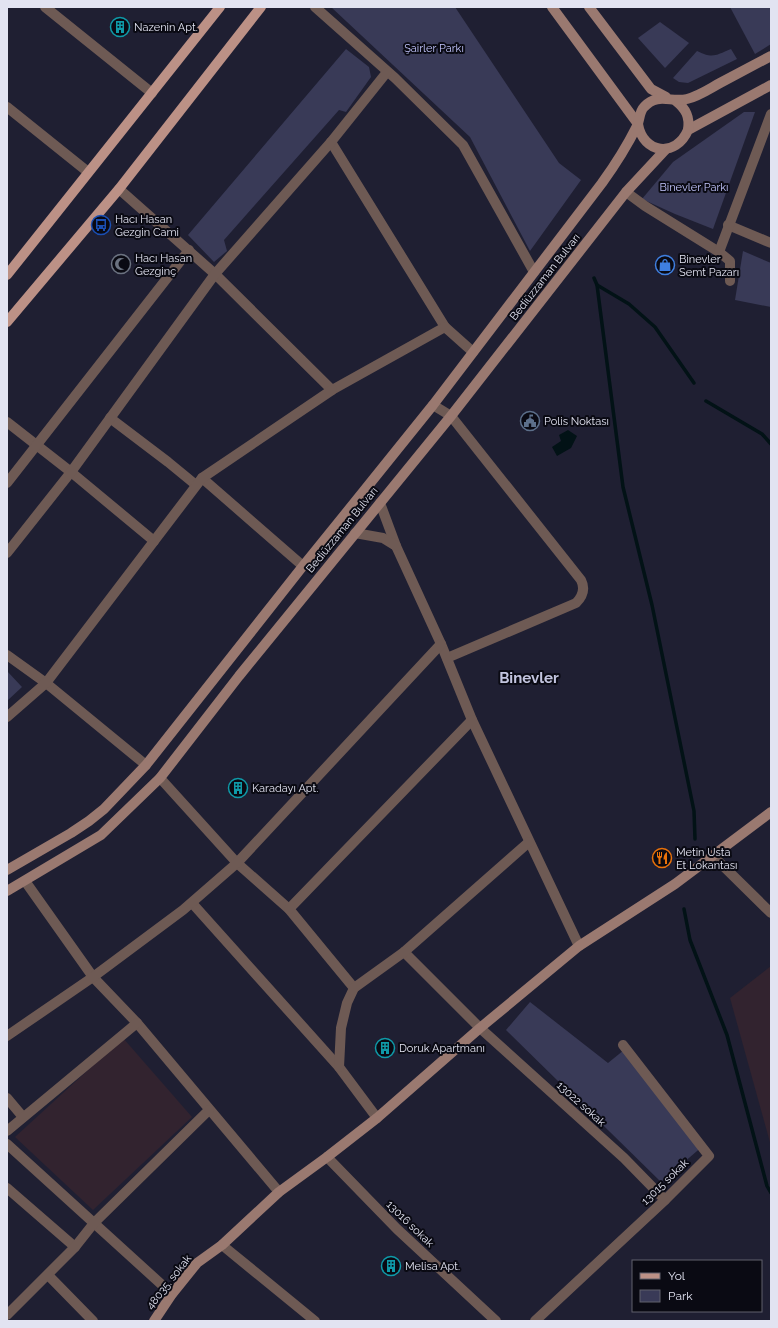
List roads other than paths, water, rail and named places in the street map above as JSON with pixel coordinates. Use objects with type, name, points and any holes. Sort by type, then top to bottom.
[{"type":"main road","points":[[7,275],[220,7]]},
{"type":"main road","points":[[7,322],[119,189],[261,7]]},
{"type":"street","points":[[45,7],[152,93]]},
{"type":"street","points":[[315,7],[387,72],[463,145],[534,272]]},
{"type":"street","points":[[552,7],[638,124],[644,140],[651,146],[658,149],[674,147],[685,137],[688,130],[688,114],[683,107],[651,89],[589,7]]},
{"type":"street","points":[[638,124],[644,107],[650,101],[659,98],[672,100],[695,96],[771,56]]},
{"type":"street","points":[[7,553],[71,472],[215,274],[331,142],[387,72]]},
{"type":"street","points":[[688,130],[771,85]]},
{"type":"street","points":[[7,107],[88,172]]},
{"type":"street","points":[[719,252],[771,114]]},
{"type":"street","name":"Bediüzzaman Bulvarı","points":[[7,870],[89,821],[104,809],[146,765],[302,566],[433,405],[602,183],[622,154],[638,124]]},
{"type":"street","points":[[331,142],[445,327],[473,352]]},
{"type":"street","name":"Bediüzzaman Bulvarı","points":[[7,892],[101,835],[160,778],[239,676],[451,416],[626,192],[666,149]]},
{"type":"street","points":[[119,189],[215,274],[332,390]]},
{"type":"street","points":[[626,192],[645,206],[719,252],[730,261],[730,281]]},
{"type":"street","points":[[728,225],[771,243]]},
{"type":"street","points":[[7,483],[189,250]]},
{"type":"street","points":[[7,718],[46,683],[199,482],[332,390],[445,327]]},
{"type":"street","points":[[433,405],[451,416],[581,580],[583,587],[581,598],[576,603],[447,658]]},
{"type":"street","points":[[110,418],[168,462],[199,482],[302,566]]},
{"type":"street","points":[[7,422],[71,472],[154,541]]},
{"type":"street","points":[[380,503],[396,546],[441,644],[472,720],[579,946]]},
{"type":"street","points":[[355,533],[382,538],[396,546]]},
{"type":"street","points":[[7,1036],[93,977],[192,903],[237,863],[441,644]]},
{"type":"street","points":[[7,655],[46,683],[146,765]]},
{"type":"street","points":[[289,909],[472,720]]},
{"type":"street","points":[[160,778],[237,863],[289,909],[354,988]]},
{"type":"street","name":"48035. sokak","points":[[154,1321],[172,1294],[197,1263],[222,1245],[279,1192],[377,1118],[480,1028],[579,946],[653,900],[771,812]]},
{"type":"street","points":[[339,1067],[342,1028],[347,1003],[354,988],[404,952],[529,842]]},
{"type":"street","points":[[712,855],[771,913]]},
{"type":"street","points":[[25,880],[93,977],[137,1022],[279,1192]]},
{"type":"street","points":[[192,903],[339,1067],[377,1118]]},
{"type":"street","name":"13022 sokak","points":[[404,952],[480,1028],[624,1158],[665,1200]]},
{"type":"street","points":[[7,1131],[137,1022]]},
{"type":"street","name":"13015 sokak","points":[[535,1321],[665,1200],[709,1156],[623,1045]]},
{"type":"street","points":[[7,1098],[23,1117]]},
{"type":"street","points":[[7,1315],[75,1247],[94,1223],[209,1110]]},
{"type":"street","points":[[7,1144],[172,1294]]},
{"type":"street","name":"13016 sokak","points":[[327,1157],[397,1229],[496,1321]]},
{"type":"street","points":[[7,1188],[75,1247]]},
{"type":"street","points":[[222,1245],[304,1318],[315,1321]]},
{"type":"street","points":[[48,1275],[94,1321]]},
{"type":"waterway","points":[[594,278],[597,285],[623,487],[652,605],[694,811],[695,839]]},
{"type":"waterway","points":[[597,285],[629,304],[655,327],[694,383]]},
{"type":"waterway","points":[[706,401],[762,434],[771,444]]},
{"type":"waterway","points":[[684,909],[690,940],[727,1035],[767,1186],[771,1193]]},
{"type":"place","name":"Nazenin Apt.","points":[[120,27]]},
{"type":"place","name":"Hacı Hasan Gezgin Cami","points":[[101,225]]},
{"type":"place","name":"Hacı Hasan Gezginç","points":[[121,264]]},
{"type":"place","name":"Binevler Semt Pazarı","points":[[665,265]]},
{"type":"place","name":"Polis Noktası","points":[[530,421]]},
{"type":"place","name":"Karadayı Apt.","points":[[238,788]]},
{"type":"place","name":"Metin Usta Et Lokantası","points":[[662,858]]},
{"type":"place","name":"Doruk Apartmanı","points":[[385,1048]]},
{"type":"place","name":"Melisa Apt.","points":[[391,1266]]},
{"type":"district","name":"Binevler","points":[[529,678]]},
{"type":"park label","name":"Şairler Parkı","points":[[434,48]]},
{"type":"park label","name":"Binevler Parkı","points":[[694,187]]}]
